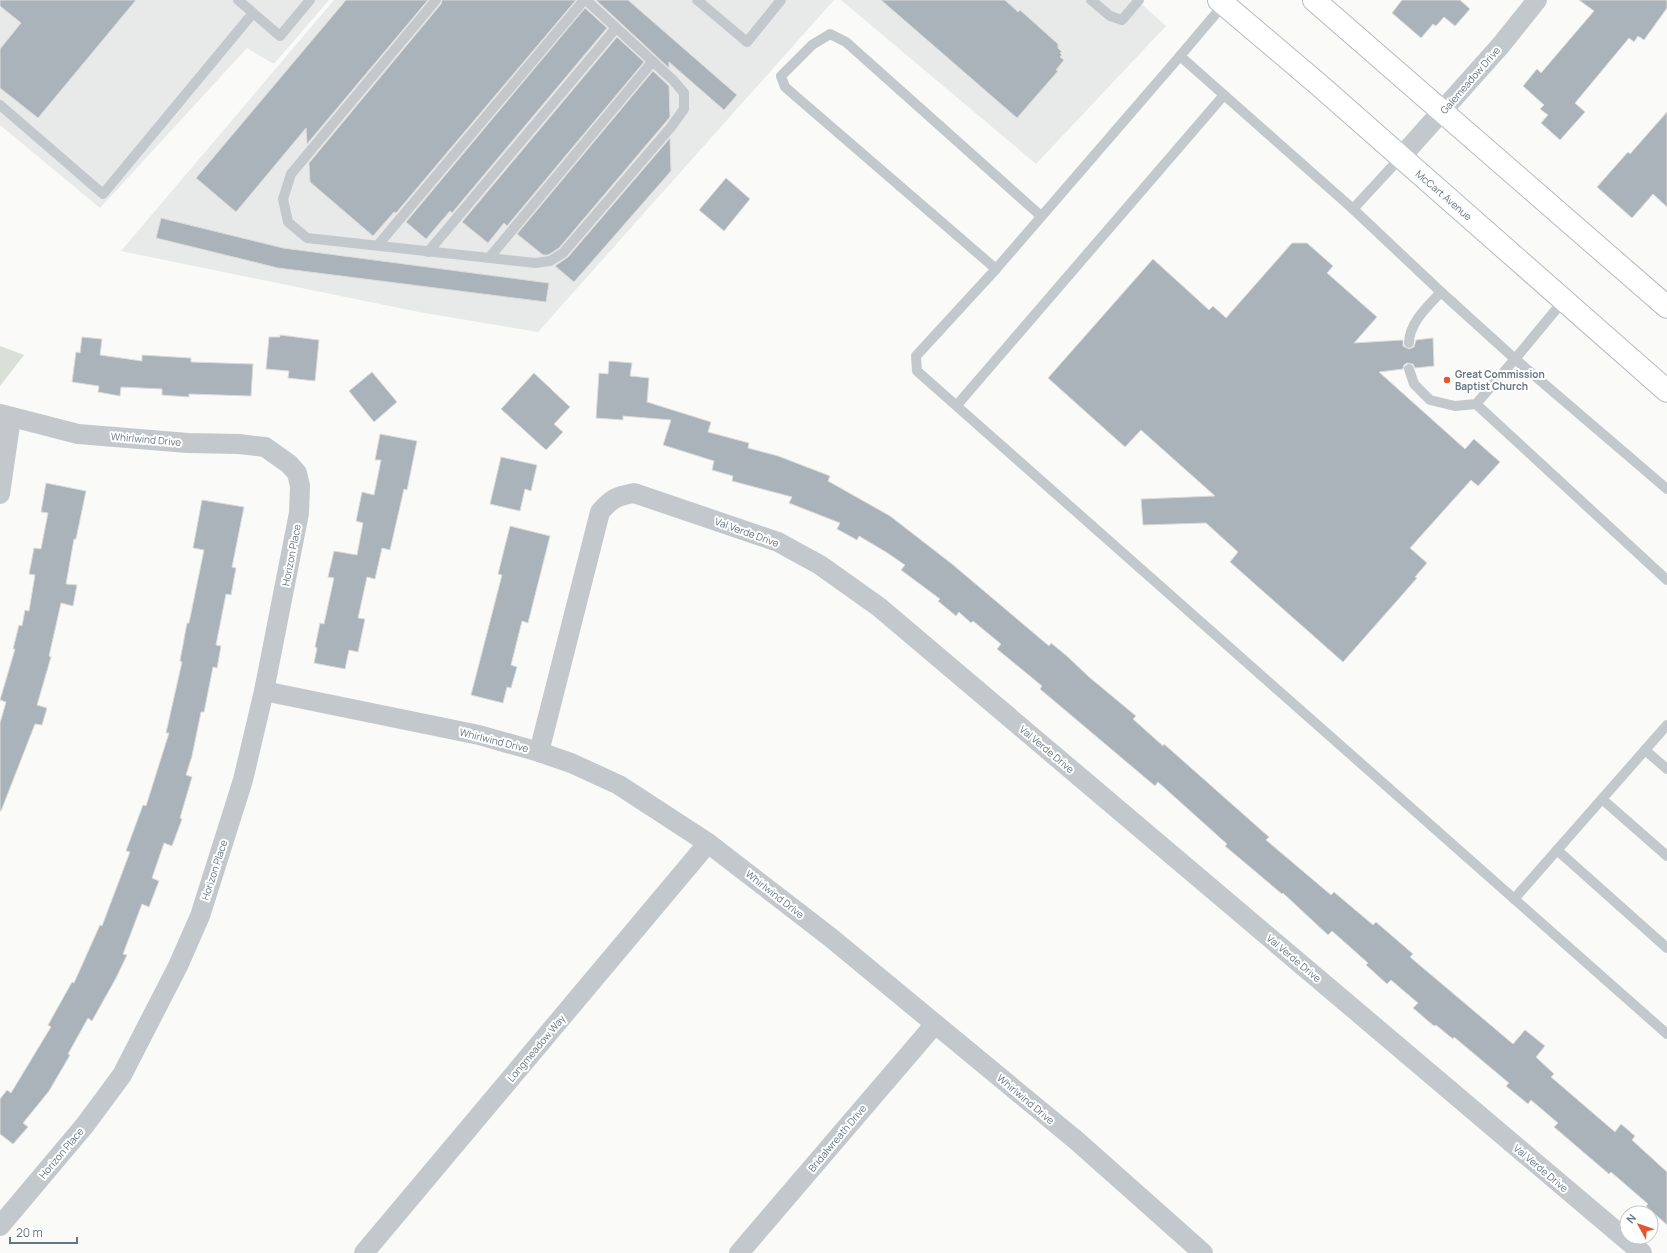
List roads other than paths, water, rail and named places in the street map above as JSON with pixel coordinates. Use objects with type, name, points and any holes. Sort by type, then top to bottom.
[{"type":"main road","points":[[1314,0],[1667,307]]},
{"type":"main road","name":"McCart Avenue","points":[[1222,2],[1667,391]]},
{"type":"street","name":"Galemeadow Drive","points":[[1401,157],[1501,45],[1537,0]]},
{"type":"street","name":"Whirlwind Drive","points":[[5,416],[78,434],[188,443],[239,444],[265,448],[289,464]]},
{"type":"street","points":[[0,494],[5,416]]},
{"type":"street","name":"Horizon Place","points":[[0,1226],[85,1125],[122,1074],[178,966],[200,916],[243,780],[264,691],[299,514],[300,486],[297,473],[289,464]]},
{"type":"street","name":"Val Verde Drive","points":[[539,752],[600,512],[609,502],[620,496],[634,493],[778,542],[820,565],[879,607],[1642,1253]]},
{"type":"street","name":"Whirlwind Drive","points":[[264,691],[479,735],[539,752],[571,763],[619,785],[708,843],[830,937],[1076,1141],[1203,1253]]},
{"type":"street","name":"Longmeadow Way","points":[[364,1253],[708,843]]},
{"type":"street","name":"Bridalwreath Drive","points":[[739,1253],[934,1024]]},
{"type":"lane","points":[[238,0],[280,36],[310,0]]},
{"type":"lane","points":[[378,246],[585,0],[673,80],[684,93],[684,109],[671,127],[563,253],[550,261],[535,263],[428,252],[307,238],[288,222],[284,199],[291,174],[436,0]]},
{"type":"lane","points":[[697,0],[747,42],[781,0]]},
{"type":"lane","points":[[1091,0],[1110,16],[1122,20],[1139,0]]},
{"type":"lane","points":[[1222,2],[1180,56],[996,269],[916,356],[917,371],[1667,1034]]},
{"type":"lane","points":[[0,105],[103,194],[253,13]]},
{"type":"lane","points":[[428,252],[616,28]]},
{"type":"lane","points":[[996,269],[785,87],[781,76],[812,45],[830,34],[846,42],[1041,216]]},
{"type":"lane","points":[[1180,56],[1353,209],[1515,359],[1667,489]]},
{"type":"lane","points":[[489,258],[653,61]]},
{"type":"lane","points":[[956,405],[1224,95]]},
{"type":"lane","points":[[1353,209],[1401,157]]},
{"type":"lane","points":[[1409,343],[1409,334],[1420,316],[1441,292]]},
{"type":"lane","points":[[1409,369],[1414,384],[1430,400],[1455,406],[1476,404],[1564,300]]},
{"type":"lane","points":[[1476,404],[1667,580]]},
{"type":"lane","points":[[1514,899],[1667,725]]},
{"type":"lane","points":[[1645,750],[1667,769]]},
{"type":"lane","points":[[1602,799],[1667,856]]},
{"type":"lane","points":[[1557,850],[1667,948]]},
{"type":"place","name":"Great Commission Baptist Church","points":[[1447,380]]}]
